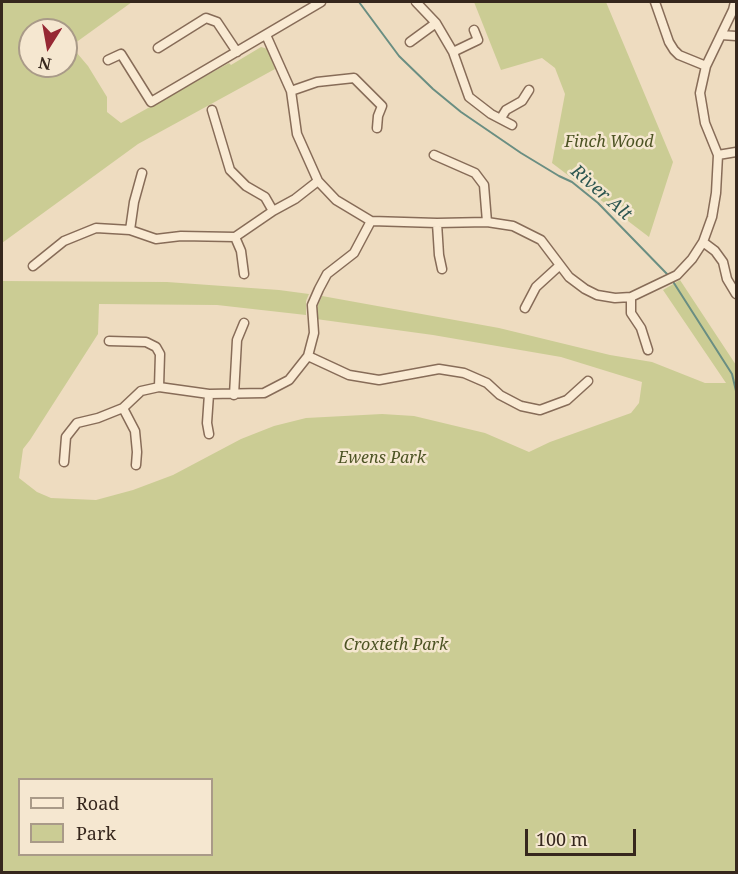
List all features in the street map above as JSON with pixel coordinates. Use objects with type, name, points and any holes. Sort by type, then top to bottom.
[{"type":"street","points":[[108,60],[121,54],[150,102],[321,2]]},
{"type":"street","points":[[416,2],[436,23],[453,52],[469,97],[491,114],[512,124]]},
{"type":"street","points":[[655,2],[674,50],[706,66]]},
{"type":"street","points":[[266,34],[291,91],[297,134],[318,181],[336,200],[371,220],[437,223],[487,222],[513,226],[541,240],[569,277],[591,292],[615,298],[631,297],[674,276],[692,259],[703,242],[714,205],[718,155],[705,123],[700,93],[706,66],[735,2]]},
{"type":"street","points":[[158,48],[206,18],[217,22],[237,52]]},
{"type":"street","points":[[410,42],[436,23]]},
{"type":"street","points":[[453,52],[478,40],[474,30]]},
{"type":"street","points":[[721,35],[736,36]]},
{"type":"street","points":[[291,91],[317,82],[354,78],[382,106],[377,128]]},
{"type":"street","points":[[501,118],[507,110],[522,101],[529,90]]},
{"type":"street","points":[[212,110],[230,170],[246,186],[265,197],[273,211]]},
{"type":"street","points":[[718,155],[736,152]]},
{"type":"street","points":[[434,155],[475,173],[484,185],[487,222]]},
{"type":"street","points":[[130,230],[134,202],[142,173]]},
{"type":"street","points":[[33,266],[64,241],[96,228],[130,230],[156,239],[181,236],[235,237],[295,199],[318,181]]},
{"type":"street","points":[[64,462],[66,437],[77,423],[123,408],[141,391],[159,387],[209,394],[264,393],[289,380],[308,356],[314,333],[312,305],[319,289],[327,274],[354,253],[371,220]]},
{"type":"street","points":[[437,223],[442,269]]},
{"type":"street","points":[[235,237],[241,251],[244,274]]},
{"type":"street","points":[[703,242],[715,250],[723,262],[727,279],[736,294]]},
{"type":"street","points":[[525,308],[536,287],[560,266]]},
{"type":"street","points":[[631,297],[631,314],[641,328],[648,350]]},
{"type":"street","points":[[234,395],[237,340],[244,323]]},
{"type":"street","points":[[109,341],[146,342],[156,346],[160,354],[159,387]]},
{"type":"street","points":[[308,356],[349,375],[379,380],[439,369],[464,373],[487,383],[500,395],[521,406],[540,410],[567,400],[588,381]]},
{"type":"street","points":[[209,394],[207,423],[209,434]]},
{"type":"street","points":[[123,408],[135,430],[136,465]]},
{"type":"green space","points":[[2,2],[132,2],[78,41],[78,18],[18,18],[18,78],[78,78],[78,54],[107,97],[107,112],[121,123],[229,63],[231,65],[261,47],[268,49],[275,69],[138,144],[2,243]]},
{"type":"green space","name":"Finch Wood","points":[[474,2],[606,2],[673,162],[649,237],[552,163],[565,94],[555,68],[542,58],[501,70]]},
{"type":"green space","name":"Croxteth Park","points":[[680,280],[736,365],[736,872],[2,872],[2,281],[167,282],[309,294],[306,301],[306,315],[217,305],[99,304],[98,334],[23,449],[19,478],[37,492],[51,498],[96,500],[133,490],[173,475],[241,439],[274,426],[306,418],[382,414],[414,416],[485,433],[529,452],[550,442],[631,413],[639,403],[642,382],[561,357],[433,335],[316,319],[316,310],[322,296],[499,328],[610,355],[652,362],[705,383],[726,383],[663,290]]},
{"type":"waterway","name":"River Alt","points":[[359,2],[399,56],[433,89],[461,112],[521,153],[572,182],[598,203],[668,275]]},
{"type":"waterway","name":"River Alt","points":[[672,280],[732,374],[736,391]]},
{"type":"park label","name":"Ewens Park","points":[[382,458]]}]
